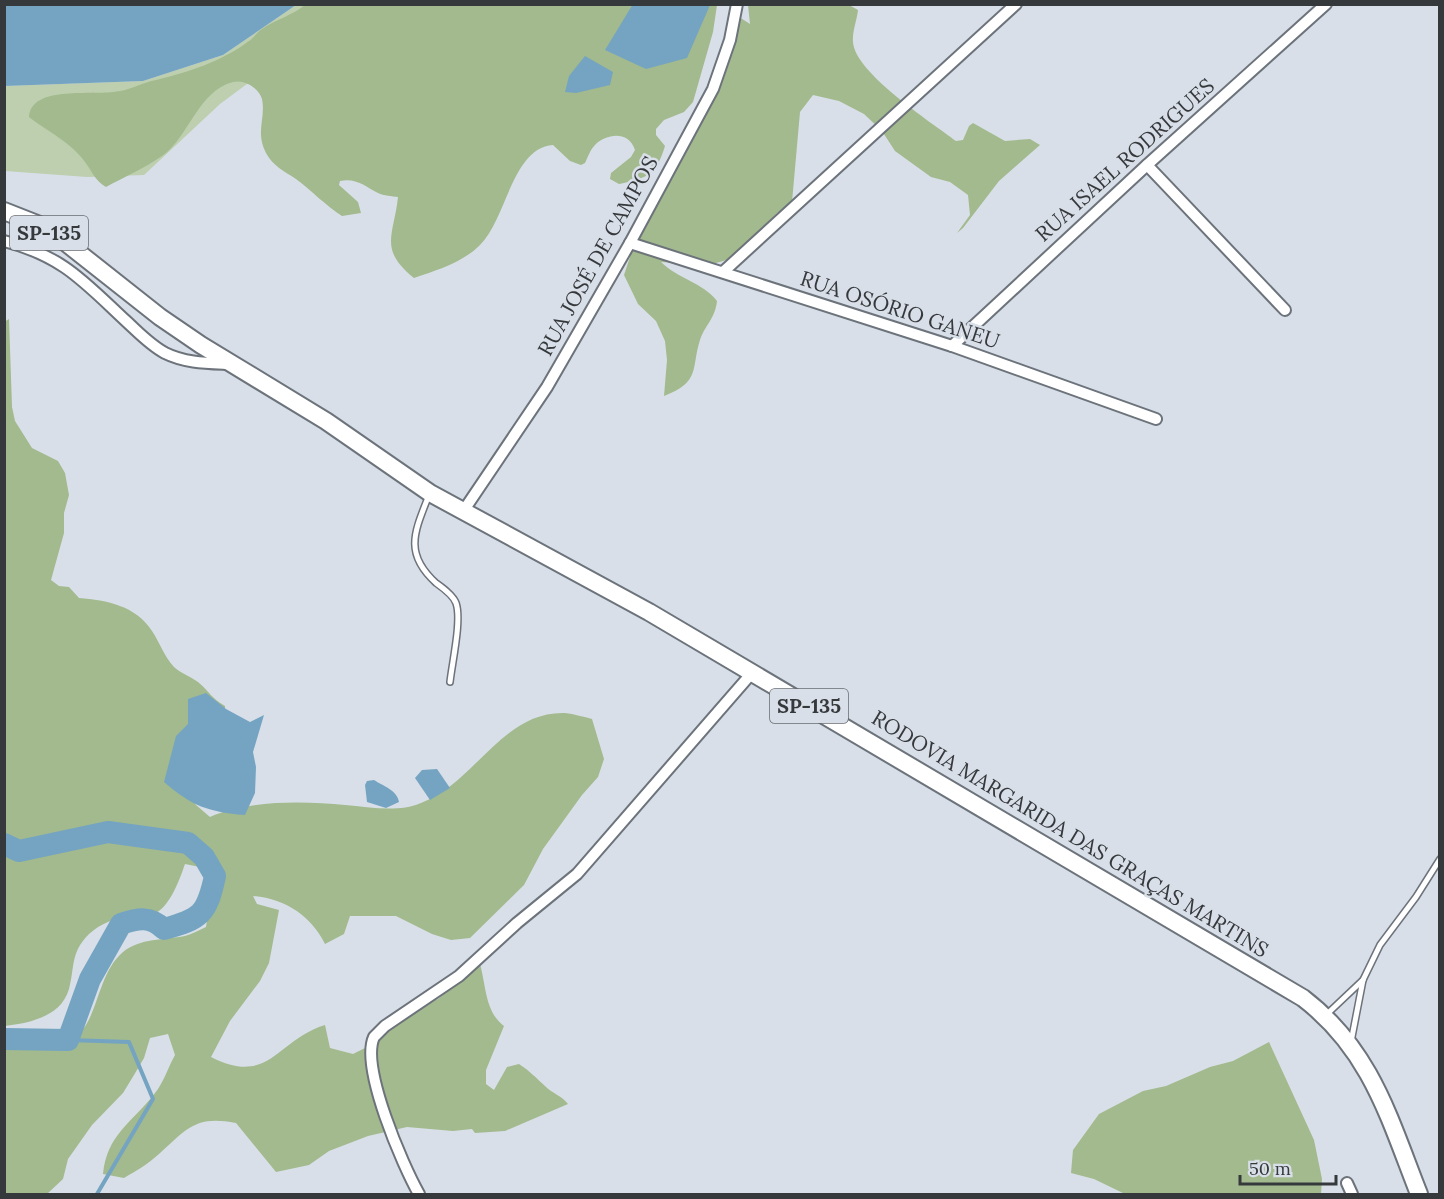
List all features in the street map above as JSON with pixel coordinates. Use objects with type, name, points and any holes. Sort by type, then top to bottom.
[{"type":"main road","name":"RODOVIA MARGARIDA DAS GRAÇAS MARTINS","points":[[4,212],[37,225],[90,262],[160,317],[326,421],[462,513],[649,612],[1278,983],[1324,1016],[1350,1043],[1378,1090],[1419,1194]]},
{"type":"street","name":"RUA JOSÉ DE CAMPOS","points":[[462,513],[547,387],[630,243],[713,89],[727,50],[737,4]]},
{"type":"street","points":[[723,272],[1016,4]]},
{"type":"street","name":"RUA ISAEL RODRIGUES","points":[[952,346],[1147,165],[1326,4]]},
{"type":"street","points":[[1147,165],[1285,310]]},
{"type":"street","points":[[4,241],[46,255],[70,269],[150,343],[166,354],[187,360],[232,364]]},
{"type":"street","name":"RUA OSÓRIO GANEU","points":[[630,243],[952,346],[1156,420]]},
{"type":"street","points":[[419,1194],[400,1155],[384,1111],[372,1063],[374,1037],[385,1026],[459,976],[517,923],[578,874],[751,674]]},
{"type":"street","points":[[1347,1183],[1352,1194]]},
{"type":"lane","points":[[430,493],[414,538],[416,557],[422,568],[455,602],[457,614],[450,682]]},
{"type":"lane","points":[[1350,1043],[1363,980],[1380,945],[1416,897],[1440,859]]},
{"type":"lane","points":[[1324,1016],[1363,980]]},
{"type":"green space","points":[[296,5],[340,5],[291,51],[220,104],[144,175],[87,177],[5,171],[4,86],[143,81],[223,55]]},
{"type":"green space","points":[[305,5],[717,5],[713,32],[693,102],[684,112],[664,120],[656,129],[656,135],[665,146],[658,163],[649,174],[637,180],[619,184],[610,179],[611,173],[631,157],[635,150],[632,144],[623,137],[611,136],[600,141],[592,149],[585,163],[581,165],[570,161],[553,145],[539,149],[528,158],[519,171],[497,218],[480,245],[457,261],[414,278],[403,268],[392,250],[392,232],[398,197],[380,194],[356,182],[340,181],[339,185],[358,202],[361,213],[342,216],[336,212],[269,158],[261,138],[262,99],[258,91],[246,83],[237,81],[221,87],[202,104],[180,138],[162,156],[106,187],[96,179],[73,149],[29,117],[32,107],[39,100],[50,96],[130,89],[204,65],[227,55],[251,40],[262,29]]},
{"type":"green space","points":[[748,5],[849,5],[858,10],[853,42],[866,68],[896,96],[930,122],[956,141],[963,140],[969,126],[973,123],[1005,141],[1030,139],[1040,145],[999,181],[957,233],[970,215],[968,195],[950,182],[931,177],[895,151],[882,131],[864,114],[839,101],[813,95],[800,112],[792,202],[777,213],[730,259],[709,265],[661,262],[675,273],[704,289],[717,301],[714,313],[700,340],[689,380],[676,391],[664,396],[667,360],[665,341],[656,321],[638,304],[624,275],[640,227],[698,115],[727,31],[736,15],[750,24]]},
{"type":"green space","points":[[9,319],[12,407],[15,421],[32,448],[58,461],[65,473],[69,495],[64,513],[64,533],[51,580],[59,586],[69,587],[79,598],[100,600],[120,606],[138,616],[152,631],[174,667],[198,682],[225,706],[225,715],[188,793],[196,805],[210,817],[241,807],[276,803],[383,808],[412,806],[440,793],[506,735],[524,723],[543,715],[565,713],[592,719],[604,759],[598,777],[543,849],[524,885],[470,938],[451,940],[432,934],[396,916],[350,916],[344,934],[325,944],[305,917],[287,905],[253,896],[257,904],[279,910],[269,963],[260,981],[230,1021],[211,1057],[231,1065],[247,1067],[260,1064],[308,1032],[325,1025],[330,1048],[353,1054],[373,1044],[404,1012],[438,999],[480,964],[490,1006],[504,1026],[486,1070],[486,1084],[494,1090],[507,1067],[519,1064],[568,1104],[505,1131],[475,1133],[472,1129],[453,1131],[407,1127],[368,1136],[329,1151],[309,1165],[276,1172],[236,1123],[211,1121],[185,1131],[151,1161],[124,1178],[103,1174],[105,1160],[115,1139],[158,1089],[175,1055],[168,1034],[150,1038],[144,1058],[123,1093],[92,1125],[68,1159],[63,1179],[47,1194],[5,1194],[5,1049],[57,1046],[73,1039],[88,1021],[107,973],[123,952],[137,944],[185,936],[206,927],[212,887],[205,868],[185,864],[168,902],[156,913],[149,916],[114,919],[89,934],[76,954],[69,989],[59,1006],[43,1017],[5,1026],[4,322]]},
{"type":"green space","points":[[1269,1042],[1314,1140],[1322,1179],[1321,1194],[1125,1194],[1094,1179],[1071,1173],[1073,1150],[1099,1114],[1143,1091],[1166,1086],[1210,1067],[1233,1061]]},
{"type":"water","points":[[633,4],[710,5],[687,58],[646,69],[605,50]]},
{"type":"water","points":[[4,5],[296,5],[223,55],[143,81],[5,86]]},
{"type":"water","points":[[585,56],[613,72],[610,85],[576,93],[565,92],[569,76]]},
{"type":"water","points":[[206,693],[226,709],[250,722],[264,715],[253,752],[256,767],[255,793],[245,815],[210,810],[183,797],[164,782],[176,736],[188,724],[188,699]]},
{"type":"water","points":[[437,769],[450,788],[430,800],[415,778],[422,770]]},
{"type":"water","points":[[374,780],[393,791],[399,802],[386,808],[367,802],[365,785],[367,781]]},
{"type":"waterway","points":[[4,844],[19,851],[108,832],[188,843],[204,857],[215,876],[209,899],[205,907],[194,918],[164,929],[144,919],[121,924],[90,979],[68,1040],[4,1039]]},
{"type":"waterway","points":[[68,1040],[129,1042],[153,1099],[97,1194]]}]
